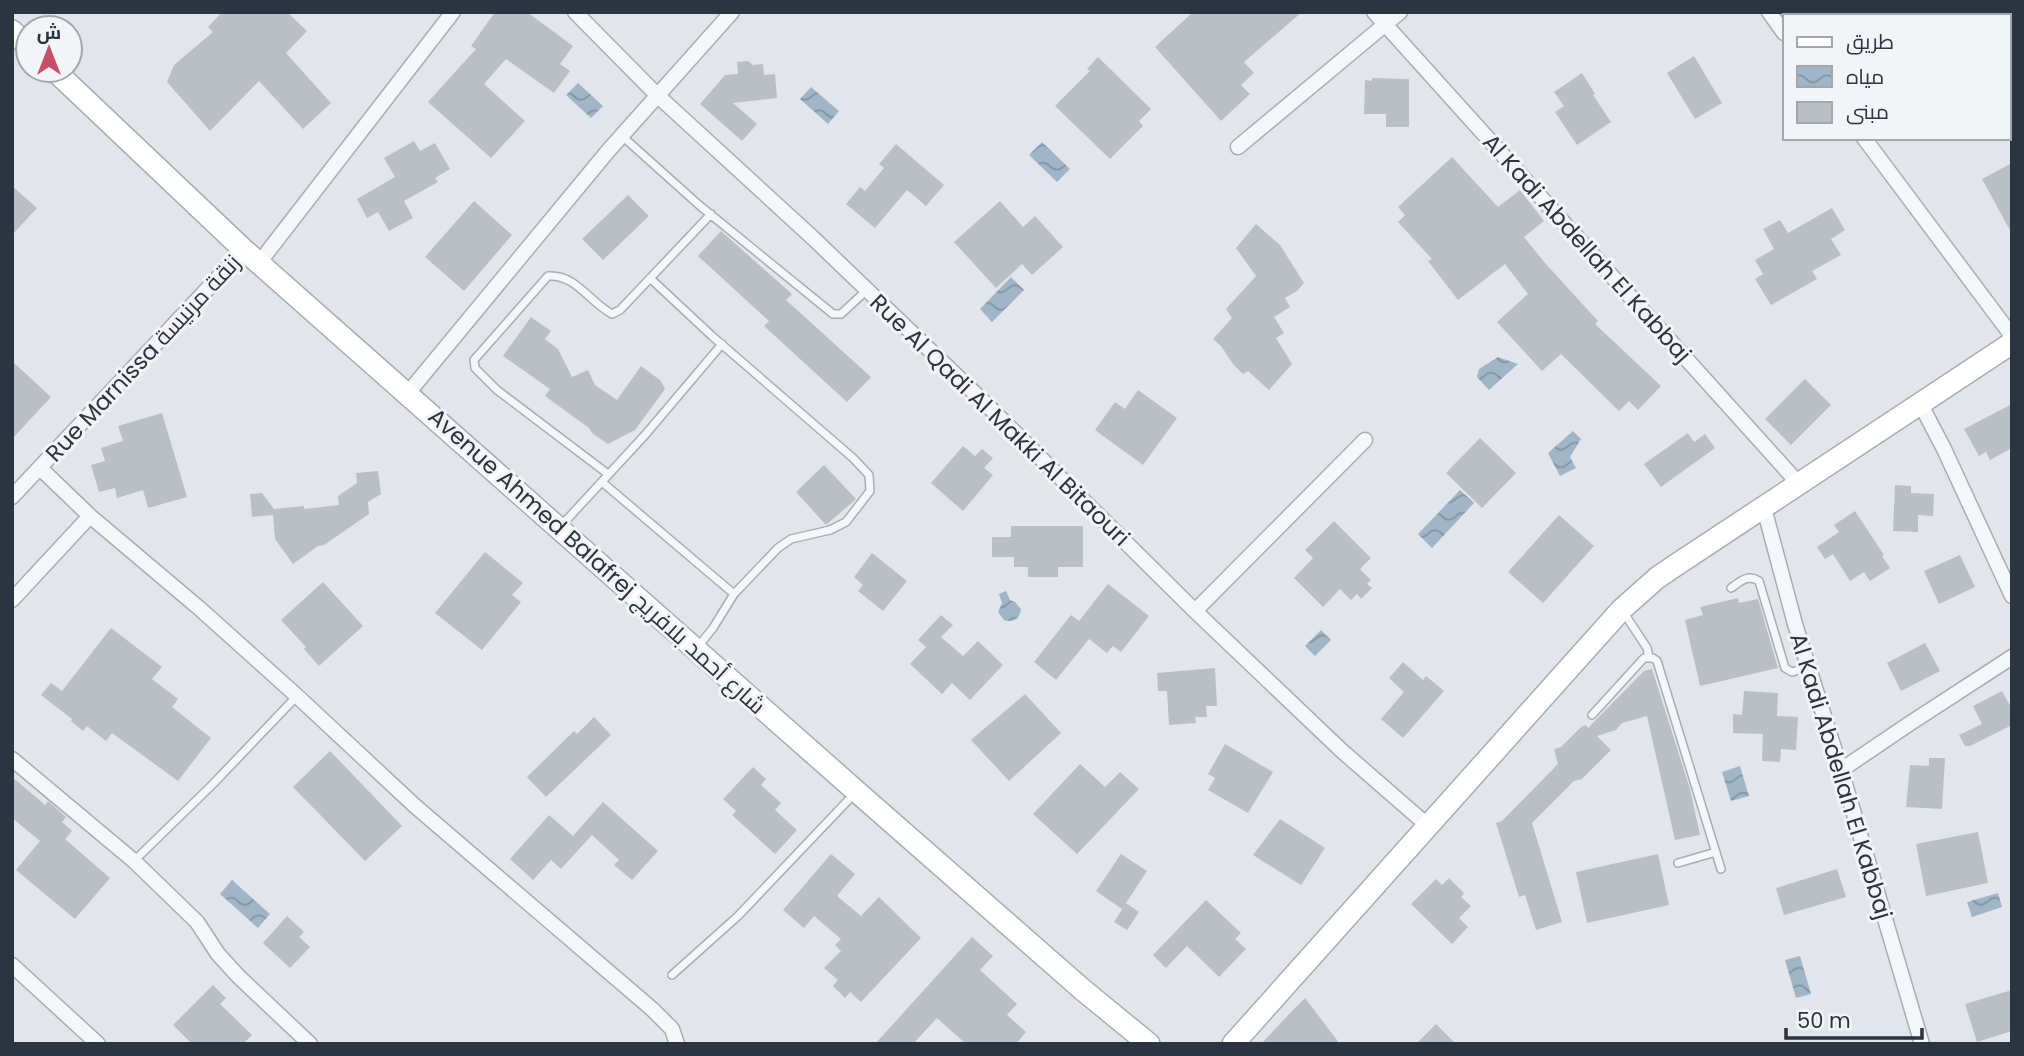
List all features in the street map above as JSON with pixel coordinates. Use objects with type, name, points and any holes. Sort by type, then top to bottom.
[{"type":"main road","name":"Avenue Ahmed Balafrej شارع أحمد بلافريج","points":[[69,84],[252,256],[856,791],[1083,990],[1149,1044]]},
{"type":"main road","points":[[1233,1044],[1622,609],[1657,578],[2012,343]]},
{"type":"street","name":"Rue Marnissa زنقة مرنيسة","points":[[12,497],[252,256],[453,12]]},
{"type":"street","name":"Rue Al Qadi Al Makki Al Bitaouri","points":[[575,12],[657,95],[803,228],[1044,460],[1195,611],[1342,751],[1427,825]]},
{"type":"street","points":[[408,393],[622,136],[732,12]]},
{"type":"street","name":"Al Kadi Abdellah El Kabbaj","points":[[1374,12],[1799,484]]},
{"type":"street","points":[[1238,147],[1400,12]]},
{"type":"street","points":[[1769,12],[1783,32]]},
{"type":"street","points":[[1865,140],[2012,336]]},
{"type":"street","points":[[1920,403],[2012,596]]},
{"type":"street","points":[[1195,611],[1365,440]]},
{"type":"street","points":[[40,467],[90,516],[199,608],[415,806],[652,1009],[672,1029],[677,1044]]},
{"type":"street","name":"Al Kadi Abdellah El Kabbaj","points":[[1764,508],[1808,667],[1922,1044]]},
{"type":"street","points":[[12,600],[90,516]]},
{"type":"street","points":[[1841,770],[2012,657]]},
{"type":"street","points":[[12,759],[134,861],[197,922],[218,954],[238,976],[310,1044]]},
{"type":"street","points":[[12,965],[98,1044]]},
{"type":"lane","points":[[622,136],[711,214],[833,314],[841,314],[867,290]]},
{"type":"lane","points":[[608,474],[497,390],[475,368],[474,360],[548,276],[557,275],[571,279],[601,308],[612,314],[620,310],[711,214]]},
{"type":"lane","points":[[651,279],[869,475],[870,491],[846,522],[830,530],[791,539],[778,548],[734,594],[697,649]]},
{"type":"lane","points":[[559,528],[645,435],[722,344]]},
{"type":"lane","points":[[602,482],[734,594]]},
{"type":"lane","points":[[1731,588],[1747,578],[1752,577],[1759,581],[1785,668],[1792,671],[1808,667]]},
{"type":"lane","points":[[1622,609],[1647,648],[1649,657]]},
{"type":"lane","points":[[1592,715],[1641,662],[1649,657]]},
{"type":"lane","points":[[1649,657],[1657,661],[1721,869]]},
{"type":"lane","points":[[134,861],[214,784],[297,696]]},
{"type":"lane","points":[[672,975],[738,916],[856,791]]},
{"type":"lane","points":[[1678,863],[1716,852]]},
{"type":"water","points":[[578,83],[603,106],[591,118],[566,95]]},
{"type":"water","points":[[811,87],[839,111],[828,124],[800,99]]},
{"type":"water","points":[[1042,142],[1070,169],[1057,182],[1029,155]]},
{"type":"water","points":[[1011,277],[1024,290],[992,322],[980,309]]},
{"type":"water","points":[[1498,357],[1518,364],[1489,390],[1477,377],[1479,369]]},
{"type":"water","points":[[1573,431],[1581,439],[1570,457],[1576,468],[1560,476],[1548,453]]},
{"type":"water","points":[[1460,490],[1474,503],[1432,548],[1418,534]]},
{"type":"water","points":[[1006,591],[1010,600],[1021,609],[1018,618],[1007,621],[998,612],[1002,603],[999,594]]},
{"type":"water","points":[[1321,630],[1331,640],[1315,656],[1305,646]]},
{"type":"water","points":[[1740,766],[1749,796],[1731,801],[1722,772]]},
{"type":"water","points":[[232,880],[270,914],[258,928],[220,894]]},
{"type":"water","points":[[1998,893],[2002,907],[1972,917],[1967,902]]},
{"type":"water","points":[[1800,956],[1811,994],[1796,998],[1785,960]]},
{"type":"building","points":[[222,12],[287,12],[307,31],[286,53],[331,103],[303,129],[259,81],[210,131],[167,82],[174,65],[213,32],[208,27]]},
{"type":"building","points":[[495,12],[527,12],[573,46],[560,64],[570,71],[554,93],[506,59],[484,84],[525,121],[491,158],[428,102],[476,49],[471,46]]},
{"type":"building","points":[[1193,12],[1302,12],[1244,62],[1254,73],[1241,85],[1250,94],[1221,121],[1155,47]]},
{"type":"building","points":[[1694,56],[1722,103],[1695,119],[1667,73]]},
{"type":"building","points":[[1098,57],[1151,109],[1139,121],[1143,126],[1110,159],[1055,106],[1090,71],[1087,69]]},
{"type":"building","points":[[748,61],[753,65],[763,64],[764,75],[775,74],[777,98],[733,103],[757,124],[742,141],[700,104],[725,75],[738,74],[737,62]]},
{"type":"building","points":[[1582,73],[1611,122],[1577,145],[1555,112],[1564,106],[1554,92]]},
{"type":"building","points":[[1372,78],[1409,79],[1409,127],[1386,127],[1386,114],[1364,114],[1365,80],[1372,81]]},
{"type":"building","points":[[414,141],[420,151],[435,143],[450,169],[435,178],[438,182],[404,201],[413,218],[389,231],[378,212],[367,218],[357,199],[395,177],[384,158]]},
{"type":"building","points":[[896,144],[944,185],[926,206],[907,190],[875,228],[846,204],[860,187],[865,191],[884,168],[879,164]]},
{"type":"building","points":[[1452,157],[1498,207],[1520,190],[1544,221],[1524,237],[1598,321],[1595,324],[1661,386],[1638,410],[1629,401],[1619,411],[1561,354],[1542,371],[1497,322],[1528,294],[1505,264],[1458,300],[1428,261],[1432,259],[1398,222],[1405,215],[1398,207]]},
{"type":"building","points":[[2012,163],[2012,234],[1982,179]]},
{"type":"building","points":[[12,186],[37,208],[12,235]]},
{"type":"building","points":[[628,195],[649,216],[603,260],[582,239]]},
{"type":"building","points":[[474,201],[512,235],[464,291],[425,257]]},
{"type":"building","points":[[1000,201],[1023,227],[1035,216],[1063,247],[1032,275],[1022,264],[996,288],[954,242]]},
{"type":"building","points":[[1832,208],[1845,230],[1831,239],[1841,255],[1812,271],[1817,279],[1771,305],[1755,279],[1763,274],[1755,260],[1774,249],[1763,229],[1780,220],[1788,233]]},
{"type":"building","points":[[1256,224],[1280,245],[1304,283],[1285,298],[1290,307],[1274,317],[1284,333],[1276,338],[1292,364],[1269,390],[1248,371],[1243,374],[1213,339],[1232,318],[1226,309],[1256,276],[1236,248]]},
{"type":"building","points":[[721,231],[792,294],[786,300],[871,377],[847,402],[764,326],[769,321],[698,256]]},
{"type":"building","points":[[531,317],[551,331],[545,339],[558,349],[572,377],[588,370],[595,385],[617,400],[641,366],[660,380],[665,389],[635,430],[608,444],[545,396],[550,389],[503,356]]},
{"type":"building","points":[[12,361],[51,397],[12,439]]},
{"type":"building","points":[[1805,379],[1831,405],[1791,445],[1765,419]]},
{"type":"building","points":[[1138,390],[1177,418],[1143,465],[1095,430],[1115,402],[1125,409]]},
{"type":"building","points":[[2012,404],[2012,448],[1990,460],[1986,452],[1979,456],[1964,429]]},
{"type":"building","points":[[162,413],[187,497],[148,508],[143,490],[117,498],[115,488],[99,492],[91,465],[105,461],[101,448],[123,441],[118,426]]},
{"type":"building","points":[[1688,433],[1694,442],[1705,434],[1715,448],[1661,487],[1644,464]]},
{"type":"building","points":[[1480,438],[1516,473],[1482,508],[1446,473]]},
{"type":"building","points":[[963,446],[975,456],[982,449],[993,458],[984,468],[993,475],[963,511],[931,483]]},
{"type":"building","points":[[824,465],[856,499],[826,525],[796,492]]},
{"type":"building","points":[[378,471],[381,494],[368,502],[369,514],[293,564],[275,539],[273,515],[252,517],[250,494],[262,493],[274,509],[339,505],[338,496],[357,483],[356,473]]},
{"type":"building","points":[[1895,485],[1911,486],[1911,493],[1934,494],[1933,516],[1918,515],[1918,532],[1893,531]]},
{"type":"building","points":[[1855,511],[1890,568],[1870,581],[1864,572],[1850,581],[1833,554],[1825,559],[1817,547],[1839,532],[1834,525]]},
{"type":"building","points":[[1559,515],[1594,546],[1543,603],[1508,572]]},
{"type":"building","points":[[1334,521],[1371,558],[1360,569],[1371,580],[1367,584],[1372,588],[1361,599],[1357,594],[1351,600],[1340,589],[1323,607],[1294,578],[1313,558],[1305,550]]},
{"type":"building","points":[[1011,526],[1083,526],[1083,567],[1058,567],[1058,577],[1028,577],[1028,567],[1014,567],[1014,557],[992,557],[992,537],[1011,537]]},
{"type":"building","points":[[485,552],[523,583],[512,595],[521,602],[482,650],[435,613]]},
{"type":"building","points":[[872,553],[907,581],[883,611],[858,591],[863,585],[854,577]]},
{"type":"building","points":[[1960,555],[1975,587],[1939,604],[1924,571]]},
{"type":"building","points":[[323,582],[363,626],[319,666],[281,620]]},
{"type":"building","points":[[1108,584],[1149,616],[1121,652],[1113,646],[1107,653],[1089,639],[1056,680],[1034,662],[1071,615],[1079,621]]},
{"type":"building","points":[[1738,598],[1739,603],[1758,599],[1778,668],[1700,686],[1685,620],[1703,615],[1700,607]]},
{"type":"building","points":[[941,615],[953,625],[941,637],[963,656],[978,641],[1003,665],[970,700],[952,683],[942,694],[910,664],[926,647],[918,640]]},
{"type":"building","points":[[111,628],[162,667],[152,679],[178,699],[172,707],[211,738],[178,781],[112,733],[106,741],[87,726],[83,731],[41,695],[51,683],[62,691]]},
{"type":"building","points":[[1925,643],[1940,671],[1901,691],[1887,663]]},
{"type":"building","points":[[1403,662],[1423,680],[1426,676],[1444,691],[1403,738],[1381,719],[1404,692],[1389,678]]},
{"type":"building","points":[[1215,668],[1217,706],[1206,706],[1207,717],[1195,717],[1196,723],[1169,725],[1167,691],[1158,691],[1157,673]]},
{"type":"building","points":[[1652,669],[1690,789],[1700,835],[1675,840],[1647,716],[1622,723],[1616,730],[1597,736],[1611,750],[1582,779],[1574,781],[1532,823],[1562,922],[1536,930],[1525,895],[1519,897],[1496,823],[1502,821],[1558,764],[1554,749],[1561,747],[1581,727],[1586,725],[1588,728],[1644,671]]},
{"type":"building","points":[[1744,691],[1778,693],[1777,716],[1798,717],[1796,750],[1781,749],[1780,762],[1762,761],[1763,734],[1733,733],[1733,714],[1742,715]]},
{"type":"building","points":[[2002,691],[2012,709],[2012,725],[1965,746],[1959,735],[1982,724],[1973,706]]},
{"type":"building","points":[[1025,694],[1061,733],[1009,781],[971,740]]},
{"type":"building","points":[[594,717],[611,735],[546,797],[527,777],[574,731],[577,734]]},
{"type":"building","points":[[1225,744],[1273,772],[1248,813],[1208,790],[1215,778],[1208,774]]},
{"type":"building","points":[[330,751],[402,826],[365,861],[293,787]]},
{"type":"building","points":[[1929,758],[1945,758],[1942,809],[1906,807],[1910,765],[1929,766]]},
{"type":"building","points":[[1080,764],[1105,787],[1120,772],[1139,789],[1077,854],[1033,814]]},
{"type":"building","points":[[753,767],[766,779],[761,785],[781,803],[775,810],[797,830],[775,854],[732,815],[736,811],[723,799]]},
{"type":"building","points":[[12,777],[45,805],[48,801],[66,817],[62,822],[72,831],[65,839],[110,878],[75,919],[16,870],[40,841],[12,818]]},
{"type":"building","points":[[603,802],[658,851],[632,880],[614,865],[619,860],[592,835],[561,869],[551,860],[533,880],[510,859],[549,815],[573,836]]},
{"type":"building","points":[[1280,819],[1325,848],[1301,885],[1253,855]]},
{"type":"building","points":[[1978,832],[1988,883],[1926,896],[1916,844]]},
{"type":"building","points":[[831,854],[855,874],[837,896],[861,916],[879,897],[921,938],[861,1002],[850,992],[845,998],[833,986],[838,980],[824,968],[841,951],[835,945],[841,939],[814,916],[804,928],[783,910]]},
{"type":"building","points":[[1121,854],[1147,871],[1122,909],[1096,891]]},
{"type":"building","points":[[1658,854],[1669,905],[1587,923],[1576,872]]},
{"type":"building","points":[[1837,869],[1846,897],[1784,915],[1776,888]]},
{"type":"building","points":[[1449,878],[1464,893],[1461,897],[1471,906],[1459,918],[1468,927],[1452,944],[1411,904],[1436,879],[1442,885]]},
{"type":"building","points":[[1206,900],[1241,933],[1235,939],[1246,949],[1219,977],[1187,946],[1166,968],[1153,955]]},
{"type":"building","points":[[1126,903],[1139,912],[1127,930],[1114,922]]},
{"type":"building","points":[[287,916],[304,932],[299,937],[310,947],[290,968],[263,943]]},
{"type":"building","points":[[972,937],[993,956],[980,970],[1017,1004],[1007,1015],[1026,1032],[1016,1044],[966,1044],[937,1018],[913,1044],[875,1044]]},
{"type":"building","points":[[213,985],[226,998],[220,1004],[252,1035],[243,1044],[192,1044],[173,1025]]},
{"type":"building","points":[[2012,990],[2012,1031],[1977,1042],[1965,1004]]},
{"type":"building","points":[[1305,998],[1340,1044],[1261,1044],[1292,1011]]},
{"type":"building","points":[[1436,1024],[1456,1044],[1416,1044]]}]
